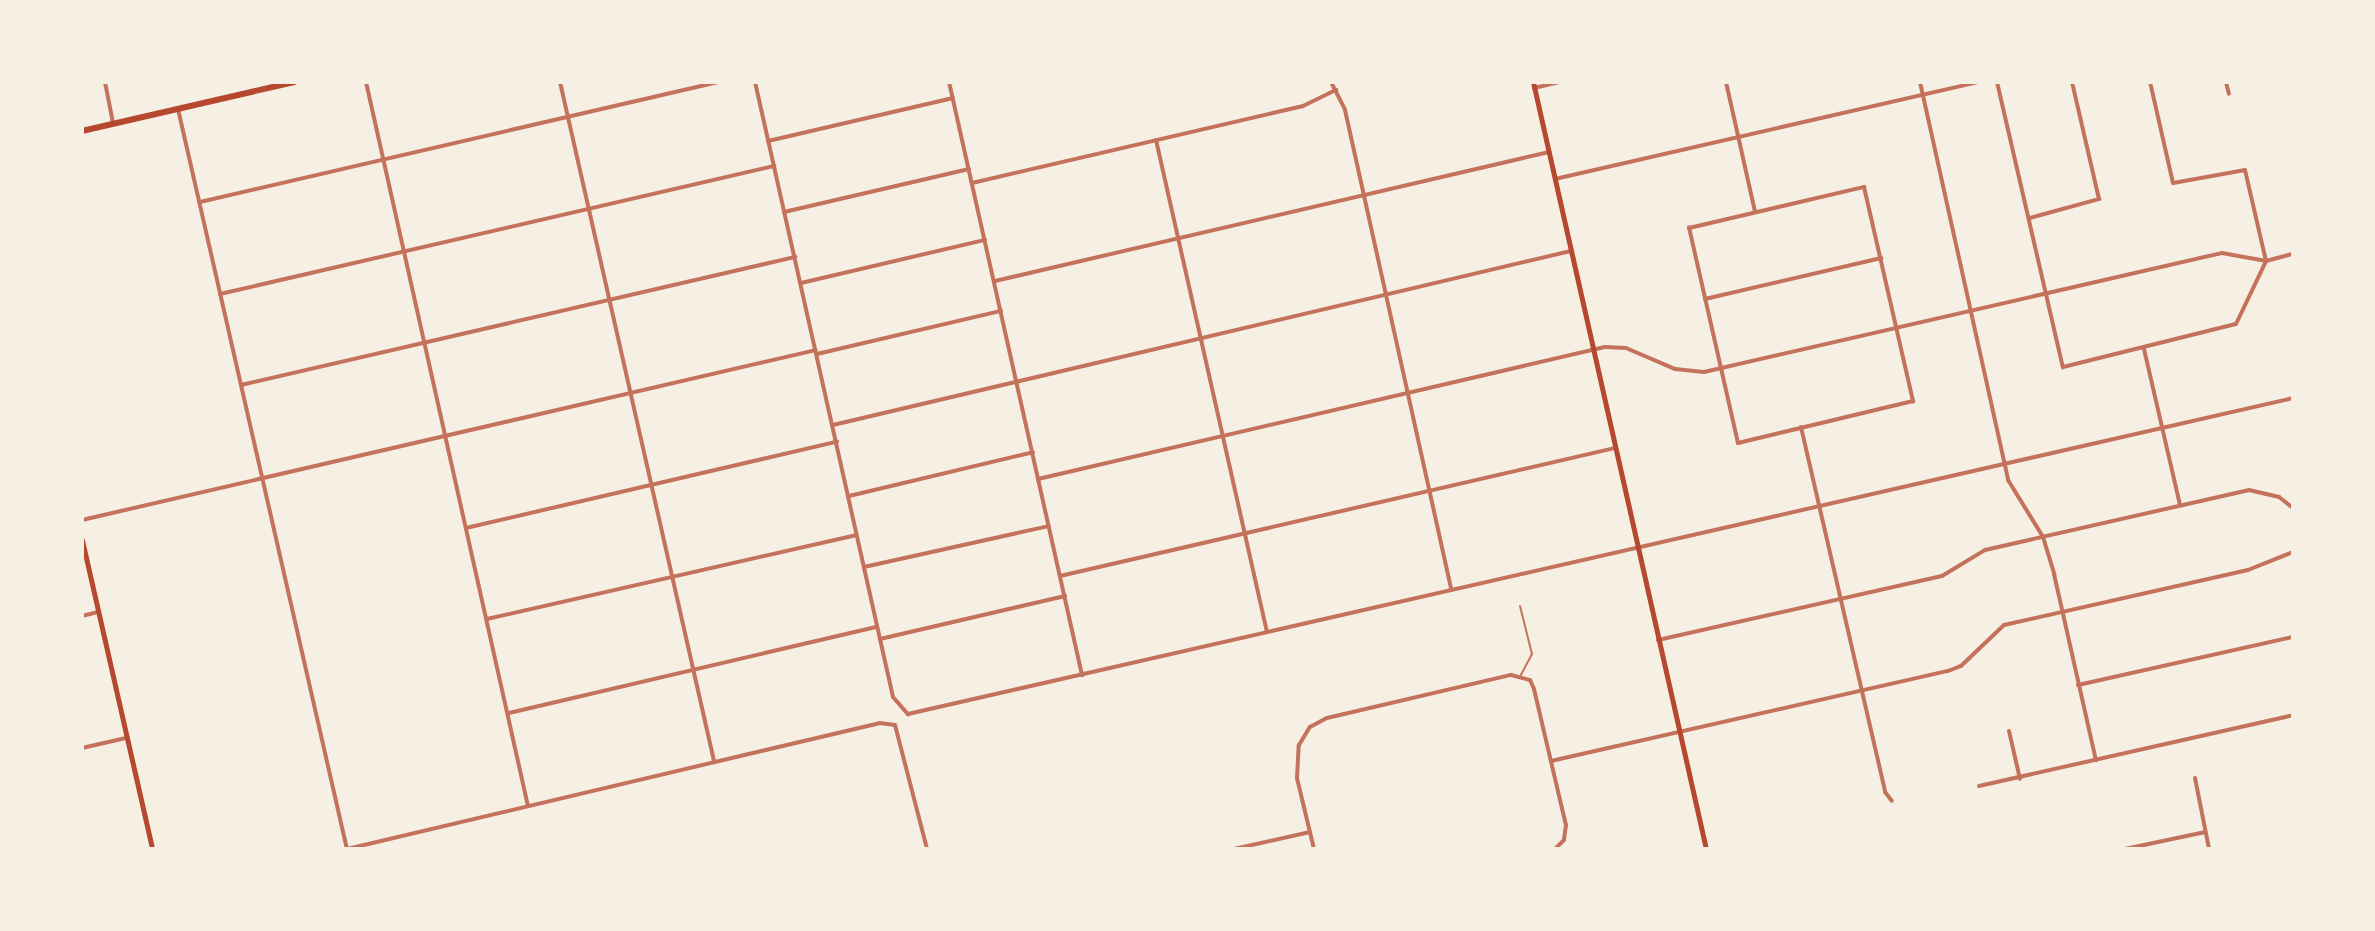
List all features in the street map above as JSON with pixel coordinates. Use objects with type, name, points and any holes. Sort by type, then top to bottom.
[{"type":"main road","points":[[82,131],[294,82]]},
{"type":"main road","points":[[1534,85],[1706,849]]},
{"type":"main road","points":[[82,540],[152,849]]},
{"type":"street","points":[[105,82],[113,124]]},
{"type":"street","points":[[366,82],[528,806]]},
{"type":"street","points":[[560,82],[714,761]]},
{"type":"street","points":[[200,202],[718,82]]},
{"type":"street","points":[[755,82],[879,639],[899,709],[917,714],[2293,398]]},
{"type":"street","points":[[949,82],[1082,675]]},
{"type":"street","points":[[1331,82],[1336,90],[1364,194],[1451,589]]},
{"type":"street","points":[[1534,85],[1559,82]]},
{"type":"street","points":[[1726,82],[1755,212]]},
{"type":"street","points":[[1920,82],[2004,462],[2019,504],[2043,537],[2096,760]]},
{"type":"street","points":[[1555,179],[1979,82]]},
{"type":"street","points":[[1997,82],[2063,367],[2236,324],[2266,261],[2245,170],[2173,183],[2150,82]]},
{"type":"street","points":[[2030,218],[2099,199],[2072,82]]},
{"type":"street","points":[[2226,82],[2229,94]]},
{"type":"street","points":[[972,183],[1303,106],[1336,90]]},
{"type":"street","points":[[768,141],[953,98]]},
{"type":"street","points":[[178,109],[347,849],[880,723],[895,725],[927,849]]},
{"type":"street","points":[[1156,140],[1267,632]]},
{"type":"street","points":[[995,281],[1549,152]]},
{"type":"street","points":[[220,294],[774,166]]},
{"type":"street","points":[[784,212],[969,169]]},
{"type":"street","points":[[1864,187],[1913,401],[1738,443],[1689,228],[1755,212],[1864,187]]},
{"type":"street","points":[[801,283],[985,240]]},
{"type":"street","points":[[833,425],[1571,251]]},
{"type":"street","points":[[1038,479],[1594,349],[1626,348],[1681,371],[1721,369],[2222,253],[2266,261],[2293,254]]},
{"type":"street","points":[[241,385],[795,257]]},
{"type":"street","points":[[1705,299],[1881,258]]},
{"type":"street","points":[[82,520],[1001,311]]},
{"type":"street","points":[[2144,349],[2180,505]]},
{"type":"street","points":[[1801,427],[1885,792],[1892,801]]},
{"type":"street","points":[[466,528],[837,442]]},
{"type":"street","points":[[1060,576],[1616,448]]},
{"type":"street","points":[[849,496],[1033,452]]},
{"type":"street","points":[[1658,640],[1942,576],[1985,550],[2249,490],[2279,497],[2293,508]]},
{"type":"street","points":[[864,567],[1049,526]]},
{"type":"street","points":[[487,619],[856,535]]},
{"type":"street","points":[[1551,761],[1862,692],[1961,666],[1990,633],[2004,625],[2248,570],[2293,552]]},
{"type":"street","points":[[879,639],[1065,596]]},
{"type":"street","points":[[82,616],[98,612]]},
{"type":"street","points":[[509,713],[877,627]]},
{"type":"street","points":[[2078,685],[2293,637]]},
{"type":"street","points":[[1314,849],[1297,778],[1299,745],[1310,727],[1327,718],[1521,675],[1534,689],[1566,825],[1564,840],[1555,849]]},
{"type":"street","points":[[1979,786],[2293,715]]},
{"type":"street","points":[[2009,731],[2020,779]]},
{"type":"street","points":[[82,748],[127,738]]},
{"type":"street","points":[[2195,778],[2209,849]]},
{"type":"street","points":[[1234,849],[1310,832]]},
{"type":"street","points":[[2125,849],[2205,832]]},
{"type":"lane","points":[[1520,606],[1532,654],[1521,675]]}]
